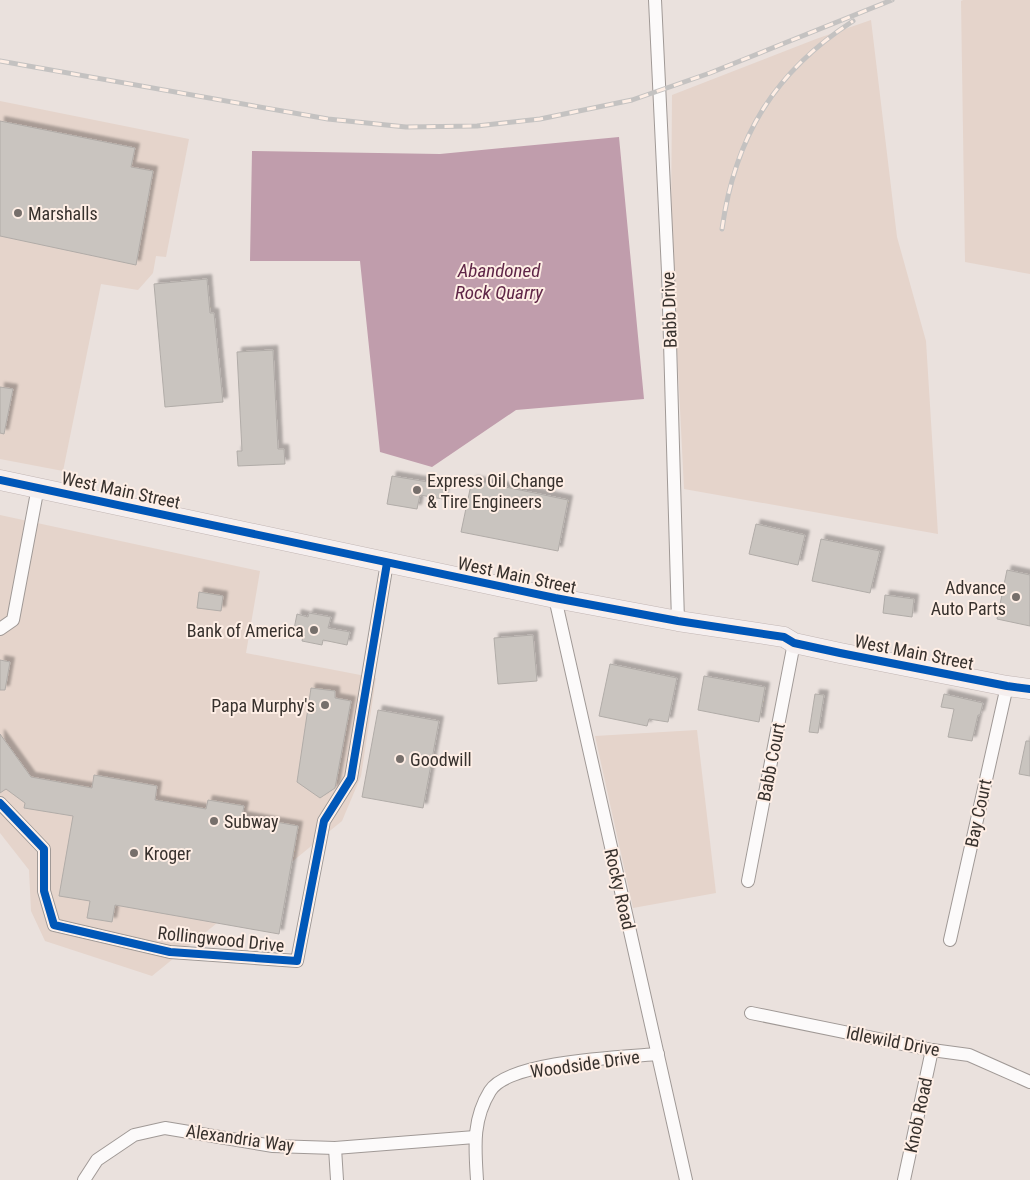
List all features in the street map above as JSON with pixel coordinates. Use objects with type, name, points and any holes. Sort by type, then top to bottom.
[{"type":"main road","name":"West Main Street","points":[[0,480],[555,598],[678,621],[784,637],[794,642],[1007,686],[1030,689]]},
{"type":"street","name":"Babb Drive","points":[[654,0],[668,272],[678,621]]},
{"type":"street","points":[[0,630],[13,620],[38,487]]},
{"type":"street","name":"Rollingwood Drive","points":[[0,803],[44,849],[44,891],[54,925],[170,952],[297,961],[324,821],[351,778],[387,563]]},
{"type":"street","name":"Rocky Road","points":[[555,598],[686,1180]]},
{"type":"street","name":"Babb Court","points":[[748,881],[794,642]]},
{"type":"street","name":"Bay Court","points":[[950,940],[1007,686]]},
{"type":"street","name":"Idlewild Drive","points":[[751,1013],[932,1050],[970,1055],[1030,1082]]},
{"type":"street","name":"Knob Road","points":[[904,1180],[932,1050]]},
{"type":"street","name":"Woodside Drive","points":[[477,1180],[475,1136],[480,1114],[490,1089],[510,1076],[543,1066],[658,1054]]},
{"type":"street","name":"Alexandria Way","points":[[84,1180],[97,1160],[134,1136],[165,1128],[273,1146],[335,1148],[475,1136]]},
{"type":"street","points":[[335,1148],[337,1180]]},
{"type":"shaded area","points":[[1030,0],[1030,274],[965,262],[961,1]]},
{"type":"shaded area","points":[[871,20],[897,237],[926,341],[938,534],[684,489],[671,227],[672,95],[816,39]]},
{"type":"shaded area","points":[[0,101],[189,139],[166,257],[156,256],[153,273],[138,290],[101,284],[63,471],[0,459]]},
{"type":"shaded area","points":[[0,515],[260,571],[246,653],[376,678],[361,776],[342,821],[152,976],[45,941],[31,911],[29,870],[0,833]]},
{"type":"shaded area","points":[[697,730],[716,893],[633,908],[595,736]]},
{"type":"water","name":"Abandoned Rock Quarry","points":[[619,137],[644,399],[516,410],[432,467],[380,452],[360,261],[250,261],[252,151],[440,154]]},
{"type":"building","points":[[0,121],[135,148],[131,167],[153,171],[136,265],[0,236]]},
{"type":"building","points":[[207,279],[210,313],[214,313],[223,402],[165,407],[154,284]]},
{"type":"building","points":[[273,350],[278,449],[284,449],[285,464],[238,466],[237,451],[242,451],[237,352]]},
{"type":"building","points":[[0,387],[13,389],[4,434],[0,433]]},
{"type":"building","name":"Express Oil Change & Tire Engineers","points":[[392,476],[446,485],[443,499],[420,495],[417,509],[387,504]]},
{"type":"building","points":[[472,480],[568,500],[558,551],[461,532]]},
{"type":"building","points":[[756,524],[805,535],[798,565],[749,554]]},
{"type":"building","points":[[821,539],[880,551],[870,593],[812,581]]},
{"type":"building","name":"Advance Auto Parts","points":[[1007,570],[1030,575],[1030,626],[997,619]]},
{"type":"building","points":[[199,592],[223,596],[221,611],[197,608]]},
{"type":"building","points":[[885,595],[914,599],[912,617],[883,613]]},
{"type":"building","points":[[309,613],[331,617],[328,628],[350,632],[347,645],[323,640],[322,645],[302,641],[303,636],[293,634],[297,614],[308,617]]},
{"type":"building","points":[[533,635],[537,681],[498,684],[494,638]]},
{"type":"building","points":[[0,660],[10,662],[5,690],[0,690]]},
{"type":"building","points":[[610,664],[677,678],[668,722],[649,719],[647,726],[599,716]]},
{"type":"building","points":[[704,676],[765,687],[759,722],[698,710]]},
{"type":"building","points":[[311,688],[335,691],[335,698],[351,701],[335,788],[320,798],[297,782]]},
{"type":"building","points":[[815,694],[824,695],[818,733],[809,732]]},
{"type":"building","points":[[944,694],[983,703],[972,741],[948,737],[954,709],[941,707]]},
{"type":"building","name":"Goodwill","points":[[378,710],[439,721],[423,808],[362,797]]},
{"type":"building","points":[[0,734],[31,777],[92,788],[94,775],[157,786],[155,800],[206,809],[208,800],[244,806],[242,816],[298,826],[279,934],[115,905],[112,922],[87,918],[90,901],[59,896],[73,816],[24,808],[25,803],[6,789],[0,793]]},
{"type":"building","points":[[1026,741],[1030,741],[1030,776],[1019,774]]},
{"type":"railway","points":[[0,61],[328,119],[406,127],[477,126],[540,119],[632,100],[710,73],[892,0]]},
{"type":"railway","points":[[722,229],[728,196],[737,165],[748,136],[763,110],[780,85],[801,62],[825,41],[853,21]]},
{"type":"cycle path","points":[[0,480],[555,598],[678,621],[784,637],[794,643],[840,653],[1030,689]]},
{"type":"cycle path","points":[[0,803],[44,849],[44,891],[54,925],[170,952],[297,961],[324,821],[351,778],[387,563]]},
{"type":"place","name":"Marshalls","points":[[18,213]]},
{"type":"place","name":"Express Oil Change & Tire Engineers","points":[[417,490]]},
{"type":"place","name":"Advance Auto Parts","points":[[1016,597]]},
{"type":"place","name":"Bank of America","points":[[314,630]]},
{"type":"place","name":"Papa Murphy's","points":[[325,705]]},
{"type":"place","name":"Goodwill","points":[[400,759]]},
{"type":"place","name":"Subway","points":[[214,821]]},
{"type":"place","name":"Kroger","points":[[134,853]]}]
